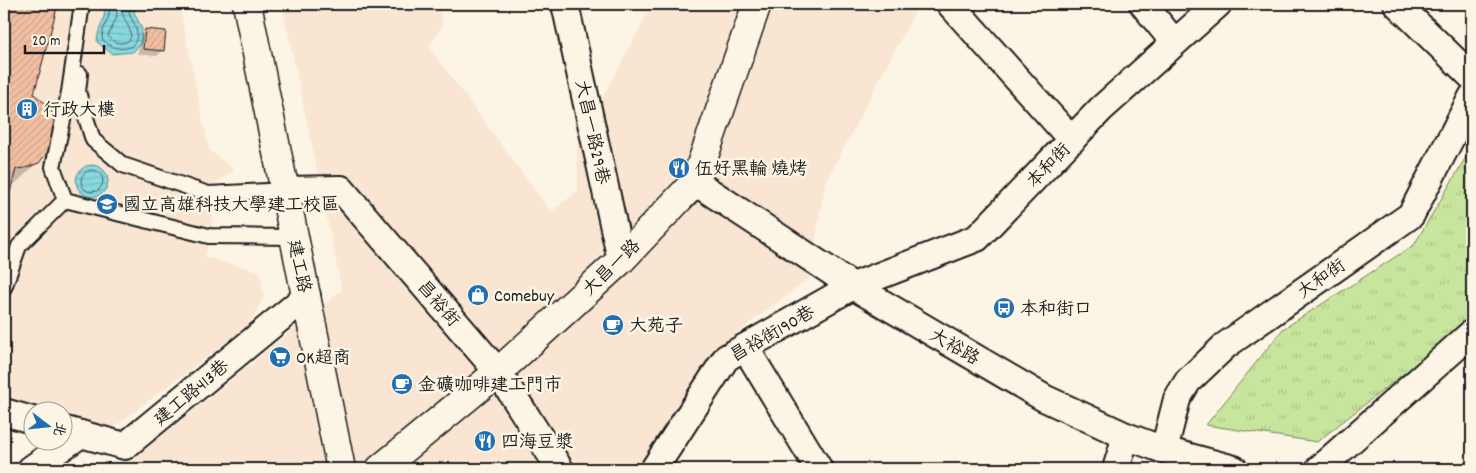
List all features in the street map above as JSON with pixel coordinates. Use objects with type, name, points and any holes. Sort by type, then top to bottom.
[{"type":"street","name":"建工路","points":[[247,4],[341,469]]},
{"type":"street","name":"大昌一路29巷","points":[[565,4],[621,260]]},
{"type":"street","name":"大昌一路","points":[[380,469],[498,372],[621,260],[695,182],[757,4]]},
{"type":"street","points":[[950,4],[1072,140]]},
{"type":"street","points":[[1143,4],[1174,42]]},
{"type":"street","name":"本和街","points":[[853,286],[977,238],[1101,109],[1218,4]]},
{"type":"street","points":[[1397,4],[1472,77]]},
{"type":"street","name":"大和街","points":[[1164,450],[1177,399],[1188,380],[1226,345],[1411,215],[1472,97]]},
{"type":"street","name":"大裕路","points":[[695,182],[853,286],[1044,398],[1126,436],[1164,450],[1234,469]]},
{"type":"street","name":"昌裕街","points":[[285,190],[342,189],[498,372],[560,469]]},
{"type":"street","name":"昌裕街190巷","points":[[654,469],[726,358],[853,286]]},
{"type":"street","name":"建工路413巷","points":[[72,431],[125,446],[307,296]]},
{"type":"street","points":[[1319,469],[1472,333]]},
{"type":"street","points":[[745,347],[819,469]]},
{"type":"street","points":[[4,412],[22,417]]},
{"type":"street","points":[[1116,469],[1126,436]]},
{"type":"street","points":[[31,469],[52,450]]},
{"type":"lane","points":[[65,200],[53,166],[68,92],[82,4]]},
{"type":"lane","points":[[90,4],[78,92],[94,140],[123,165],[208,194],[285,190]]},
{"type":"lane","points":[[65,200],[209,236],[294,237]]},
{"type":"lane","points":[[4,288],[19,246],[65,200]]},
{"type":"shaded area","name":"國立高雄科技大學建工校區","points":[[4,4],[179,4],[209,150],[234,170],[209,188],[213,220],[205,257],[260,271],[264,296],[249,325],[113,428],[72,416],[72,400],[22,401],[4,396]]},
{"type":"shaded area","points":[[282,4],[438,4],[443,25],[429,47],[551,212],[578,191],[577,145],[653,4],[919,4],[825,184],[809,278],[739,331],[704,370],[639,469],[126,469],[141,453],[342,290]]},
{"type":"green space","points":[[1466,157],[1472,163],[1472,320],[1317,442],[1206,425],[1283,329],[1414,245]]},
{"type":"water","points":[[104,4],[138,4],[134,12],[142,29],[141,44],[133,52],[112,54],[97,42],[105,13]]},
{"type":"water","points":[[92,165],[98,166],[103,170],[107,175],[107,187],[103,192],[98,196],[92,197],[86,196],[81,192],[77,187],[76,181],[77,175],[81,170],[86,166]]},
{"type":"building","name":"行政大樓","points":[[4,4],[58,4],[34,94],[46,104],[53,114],[56,129],[52,146],[39,163],[16,169],[4,216]]},
{"type":"building","points":[[145,29],[166,31],[164,51],[143,49]]},
{"type":"place","name":"行政大樓","points":[[27,109]]},
{"type":"place","name":"伍好黑輪 燒烤","points":[[679,168]]},
{"type":"place","name":"國立高雄科技大學建工校區","points":[[107,204]]},
{"type":"place","name":"Comebuy","points":[[478,295]]},
{"type":"place","name":"本和街口","points":[[1004,308]]},
{"type":"place","name":"大苑子","points":[[613,325]]},
{"type":"place","name":"OK超商","points":[[280,357]]},
{"type":"place","name":"金礦咖啡建工門市","points":[[402,384]]},
{"type":"place","name":"四海豆漿","points":[[485,441]]}]
